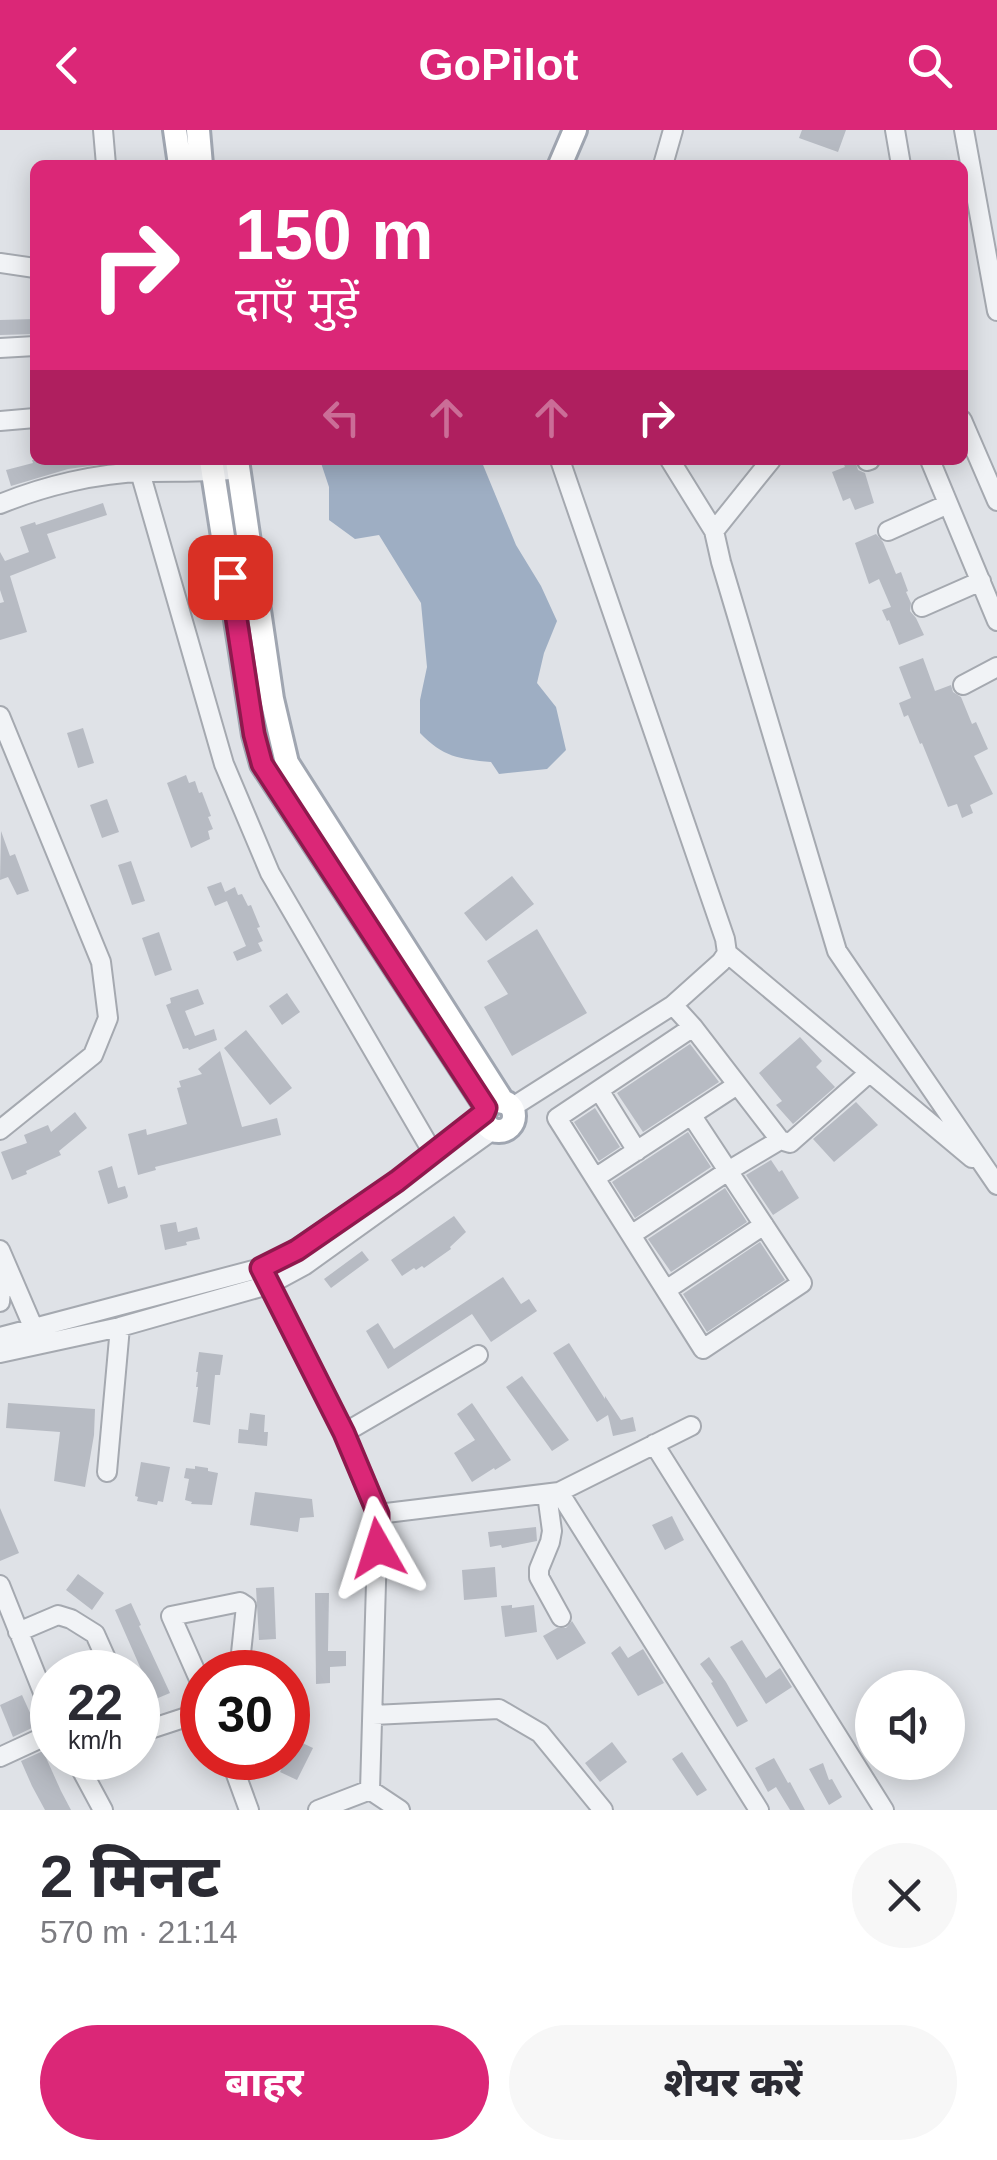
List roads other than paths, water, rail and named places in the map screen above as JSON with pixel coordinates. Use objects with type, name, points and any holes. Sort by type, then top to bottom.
[{"type":"main road","points":[[176,130],[179,160]]},
{"type":"main road","points":[[198,130],[201,160]]},
{"type":"main road","points":[[562,160],[576,130]]},
{"type":"main road","points":[[238,465],[272,699],[287,763],[496,1112]]},
{"type":"main road","points":[[212,466],[262,764],[496,1112]]},
{"type":"street","points":[[103,130],[106,160]]},
{"type":"street","points":[[664,160],[673,130]]},
{"type":"street","points":[[894,130],[900,160]]},
{"type":"street","points":[[964,130],[996,307]]},
{"type":"street","points":[[0,262],[30,267]]},
{"type":"street","points":[[0,348],[30,346]]},
{"type":"street","points":[[0,420],[30,418]]},
{"type":"street","points":[[968,434],[997,500]]},
{"type":"street","points":[[562,465],[726,953],[992,1178]]},
{"type":"street","points":[[673,465],[714,531],[837,951],[992,1178]]},
{"type":"street","points":[[714,531],[767,465]]},
{"type":"street","points":[[932,465],[997,621]]},
{"type":"street","points":[[0,504],[23,494],[86,480],[212,466]]},
{"type":"street","points":[[140,472],[224,764],[270,872],[433,1153]]},
{"type":"street","points":[[888,530],[948,504]]},
{"type":"street","points":[[922,608],[981,582]]},
{"type":"street","points":[[963,684],[997,667]]},
{"type":"street","points":[[0,716],[101,962],[108,1018],[93,1054],[0,1130]]},
{"type":"street","points":[[0,1353],[120,1327],[265,1276],[433,1153],[673,1005],[726,953]]},
{"type":"street","points":[[673,1005],[780,1140],[790,1143],[868,1073]]},
{"type":"street","points":[[692,1116],[802,1283],[703,1348],[556,1118],[694,1028]]},
{"type":"street","points":[[595,1178],[737,1085]]},
{"type":"street","points":[[599,1090],[637,1151]]},
{"type":"street","points":[[0,1337],[305,1265],[496,1112]]},
{"type":"street","points":[[631,1235],[780,1140]]},
{"type":"street","points":[[666,1290],[764,1225]]},
{"type":"street","points":[[2,1255],[34,1329]]},
{"type":"street","points":[[0,1302],[2,1255]]},
{"type":"street","points":[[265,1276],[344,1433],[378,1514],[370,1790]]},
{"type":"street","points":[[107,1472],[120,1327]]},
{"type":"street","points":[[344,1433],[478,1355]]},
{"type":"street","points":[[378,1514],[553,1493],[691,1426]]},
{"type":"street","points":[[654,1444],[884,1810]]},
{"type":"street","points":[[553,1493],[552,1531],[540,1577],[561,1617]]},
{"type":"street","points":[[553,1493],[759,1810]]},
{"type":"street","points":[[0,1585],[30,1661]]},
{"type":"street","points":[[186,1650],[171,1616],[240,1602],[246,1606],[241,1650]]},
{"type":"street","points":[[18,1632],[58,1615],[95,1634],[102,1650]]},
{"type":"street","points":[[373,1715],[499,1709],[540,1734],[603,1810]]},
{"type":"street","points":[[0,1757],[30,1743]]},
{"type":"street","points":[[89,1780],[103,1810]]},
{"type":"street","points":[[238,1780],[249,1810]]},
{"type":"street","points":[[318,1810],[370,1790]]},
{"type":"street","points":[[370,1790],[400,1810]]},
{"type":"water","points":[[322,465],[483,465],[516,545],[557,621],[537,683],[556,707],[566,750],[547,769],[499,774],[491,762],[452,755],[420,733],[420,700],[427,667],[421,603],[379,535],[355,539],[329,520],[329,487]]}]
